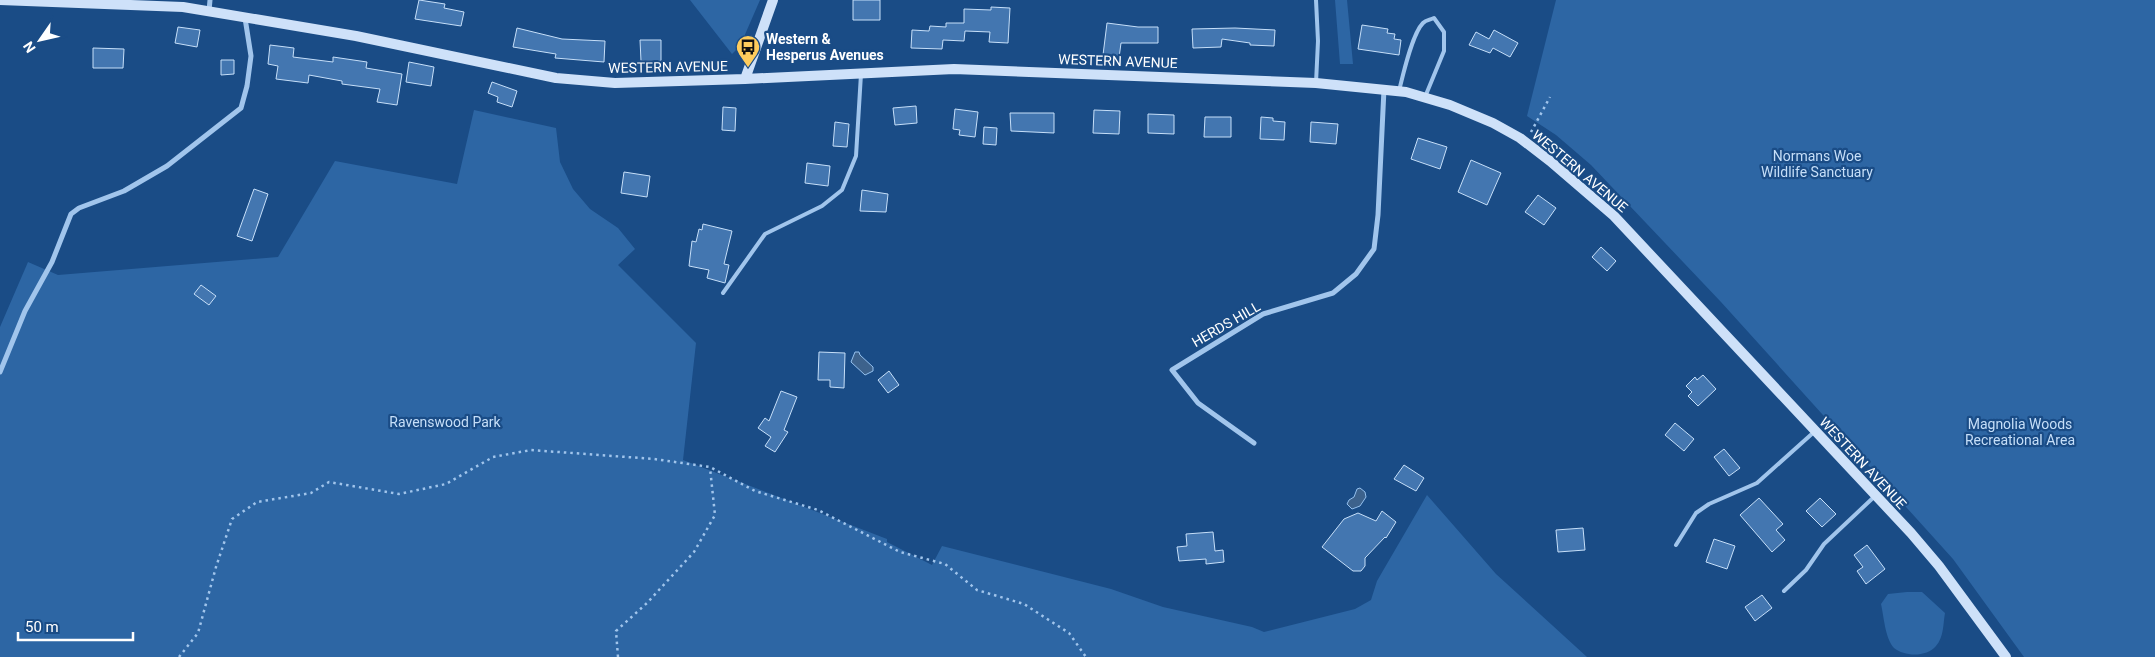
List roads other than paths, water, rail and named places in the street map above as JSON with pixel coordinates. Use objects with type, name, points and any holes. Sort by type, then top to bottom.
[{"type":"main road","name":"WESTERN AVENUE","points":[[0,0],[183,7],[210,5],[245,18],[356,36],[556,78],[615,83],[954,69],[1316,83],[1399,91],[1450,105],[1493,123],[1526,142],[1614,216],[1814,432],[1911,533],[1939,566],[2006,657]]},
{"type":"main road","points":[[745,79],[773,0]]},
{"type":"street","points":[[0,372],[25,311],[52,262],[71,214],[80,208],[124,191],[159,171],[241,108],[247,86],[250,56],[245,18]]},
{"type":"street","name":"HERDS HILL","points":[[1254,443],[1198,403],[1172,370],[1263,314],[1333,293],[1356,274],[1374,250],[1378,215],[1384,89]]},
{"type":"lane","points":[[1316,0],[1318,41],[1316,83]]},
{"type":"lane","points":[[1399,91],[1419,28],[1425,21],[1434,18],[1444,32],[1444,51],[1425,98]]},
{"type":"lane","points":[[723,293],[765,234],[822,206],[842,190],[856,156],[862,73]]},
{"type":"lane","points":[[1676,546],[1696,513],[1709,504],[1757,482],[1814,432]]},
{"type":"lane","points":[[1784,591],[1806,570],[1824,544],[1875,496]]},
{"type":"place","name":"Western & Hesperus Avenues","points":[[748,68]]},
{"type":"park label","name":"Normans Woe Wildlife Sanctuary","points":[[1817,164]]},
{"type":"park label","name":"Ravenswood Park","points":[[445,422]]},
{"type":"park label","name":"Magnolia Woods Recreational Area","points":[[2020,432]]}]
